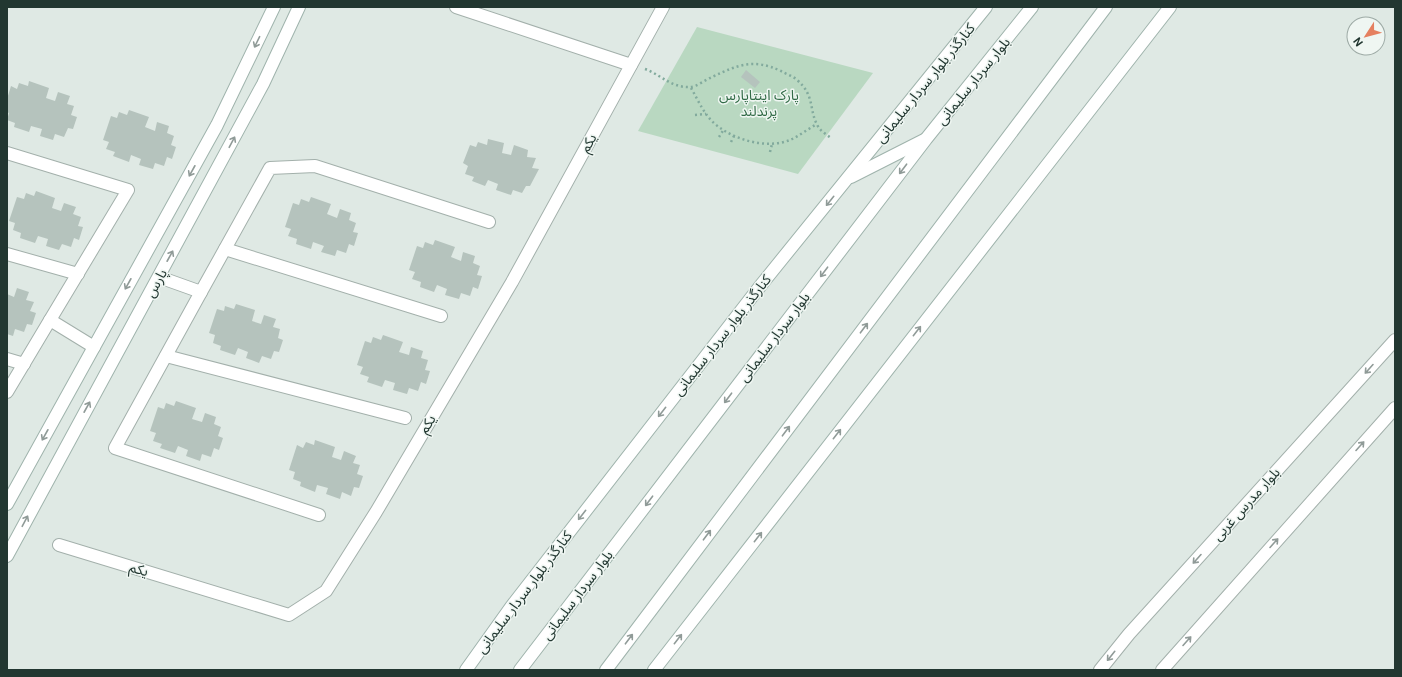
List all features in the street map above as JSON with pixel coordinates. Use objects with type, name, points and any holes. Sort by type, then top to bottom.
[{"type":"street","name":"پارس","points":[[7,504],[217,125],[274,7]]},
{"type":"street","name":"پارس","points":[[7,556],[264,84],[299,7]]},
{"type":"street","points":[[456,7],[631,65]]},
{"type":"street","name":"یکم","points":[[59,545],[289,615],[326,591],[376,512],[512,282],[664,7]]},
{"type":"street","name":"کنارگذر بلوار سردار سلیمانی","points":[[466,670],[536,575],[761,285],[986,7]]},
{"type":"street","name":"بلوار سردار سلیمانی","points":[[520,670],[926,139],[1032,7]]},
{"type":"street","points":[[606,670],[1106,7]]},
{"type":"street","points":[[1155,26],[1158,7]]},
{"type":"street","points":[[654,670],[1170,7]]},
{"type":"street","points":[[847,179],[926,139]]},
{"type":"street","points":[[7,153],[128,190],[7,392]]},
{"type":"street","points":[[319,515],[115,448],[270,168],[315,166],[489,222]]},
{"type":"street","points":[[225,249],[441,316]]},
{"type":"street","points":[[7,254],[78,274]]},
{"type":"street","points":[[159,277],[201,292]]},
{"type":"street","points":[[50,320],[94,347]]},
{"type":"street","name":"بلوار مدرس غربی","points":[[1100,670],[1129,634],[1395,340]]},
{"type":"street","points":[[166,356],[405,418]]},
{"type":"street","points":[[7,359],[24,364]]},
{"type":"street","points":[[1162,670],[1395,408]]},
{"type":"path","points":[[631,65],[653,72],[673,85],[691,88],[731,68],[755,63],[775,69],[796,79],[808,90],[817,124],[820,130],[831,138]]},
{"type":"path","points":[[691,88],[711,120],[734,136],[758,144],[772,144],[790,140],[817,124]]},
{"type":"path","points":[[695,115],[706,114]]},
{"type":"path","points":[[719,137],[724,129]]},
{"type":"path","points":[[731,142],[734,136]]},
{"type":"path","points":[[770,152],[772,144]]},
{"type":"green space","name":"پارک اینتاپارس پرندلند","points":[[697,27],[873,73],[798,174],[638,131]]},
{"type":"building","points":[[746,70],[760,82],[755,88],[741,77]]},
{"type":"building","points":[[29,81],[49,88],[46,98],[55,101],[58,92],[70,96],[67,104],[74,106],[71,115],[77,117],[73,129],[68,128],[64,137],[55,134],[53,140],[40,136],[42,129],[31,126],[29,132],[14,127],[15,123],[7,120],[9,113],[7,112],[7,99],[11,86],[17,89],[19,83],[28,86]]},
{"type":"building","points":[[129,110],[149,117],[145,127],[155,131],[157,122],[169,126],[167,133],[174,136],[171,145],[176,147],[172,159],[167,157],[164,166],[155,163],[153,169],[139,165],[141,159],[131,155],[129,162],[113,156],[115,152],[106,149],[109,142],[103,140],[111,116],[117,118],[119,112],[127,115]]},
{"type":"building","points":[[488,139],[504,143],[502,153],[511,155],[514,145],[528,150],[527,157],[536,158],[532,168],[539,169],[530,186],[526,186],[522,193],[513,190],[511,195],[496,190],[498,184],[488,180],[485,186],[472,181],[474,177],[465,174],[468,166],[463,163],[470,145],[476,147],[478,142],[487,145]]},
{"type":"building","points":[[36,191],[55,198],[52,208],[61,211],[64,203],[76,207],[73,214],[81,217],[78,226],[83,227],[79,240],[74,238],[71,247],[62,244],[59,250],[46,246],[48,239],[38,236],[35,243],[20,238],[21,233],[13,230],[15,223],[9,221],[17,197],[24,199],[26,193],[34,196]]},
{"type":"building","points":[[311,197],[331,204],[327,214],[337,218],[340,209],[351,213],[349,220],[356,223],[353,232],[358,233],[354,246],[349,244],[346,253],[337,250],[335,256],[321,252],[324,246],[313,242],[311,249],[296,244],[297,239],[288,236],[291,229],[285,227],[293,203],[299,205],[301,199],[309,202]]},
{"type":"building","points":[[435,240],[455,247],[451,257],[461,261],[463,252],[475,256],[473,263],[480,266],[477,275],[482,276],[478,289],[473,287],[470,296],[461,293],[459,299],[445,295],[447,289],[437,285],[434,292],[420,287],[421,282],[412,279],[415,272],[409,270],[417,246],[423,248],[425,242],[433,245]]},
{"type":"building","points":[[17,288],[29,292],[26,300],[34,302],[30,311],[36,313],[32,325],[27,324],[24,332],[15,329],[13,336],[7,334],[7,294],[14,297]]},
{"type":"building","points":[[236,304],[255,310],[252,321],[261,324],[264,315],[276,319],[273,327],[280,329],[278,338],[283,340],[279,352],[274,351],[271,359],[262,356],[259,363],[246,358],[248,352],[238,348],[235,355],[220,350],[221,346],[213,343],[215,335],[209,333],[217,309],[224,311],[225,306],[234,309]]},
{"type":"building","points":[[383,335],[403,342],[399,352],[409,355],[411,347],[423,351],[421,358],[428,360],[425,370],[430,371],[426,384],[421,382],[418,391],[409,388],[407,394],[393,390],[395,383],[385,380],[382,387],[367,382],[369,377],[360,374],[363,367],[357,365],[365,341],[371,343],[373,337],[381,340]]},
{"type":"building","points":[[176,401],[196,408],[192,419],[202,422],[205,413],[216,417],[214,424],[221,427],[218,436],[223,438],[219,450],[214,448],[211,457],[202,454],[200,461],[186,456],[188,450],[178,446],[175,453],[160,448],[162,444],[153,441],[156,433],[150,431],[158,407],[164,409],[166,403],[174,406]]},
{"type":"building","points":[[315,440],[335,447],[332,457],[341,460],[344,451],[356,456],[353,463],[360,465],[357,474],[363,476],[359,488],[354,487],[351,496],[342,492],[340,499],[326,494],[328,488],[317,485],[315,492],[300,486],[301,482],[293,479],[295,472],[289,470],[297,445],[303,448],[306,442],[314,445]]}]
